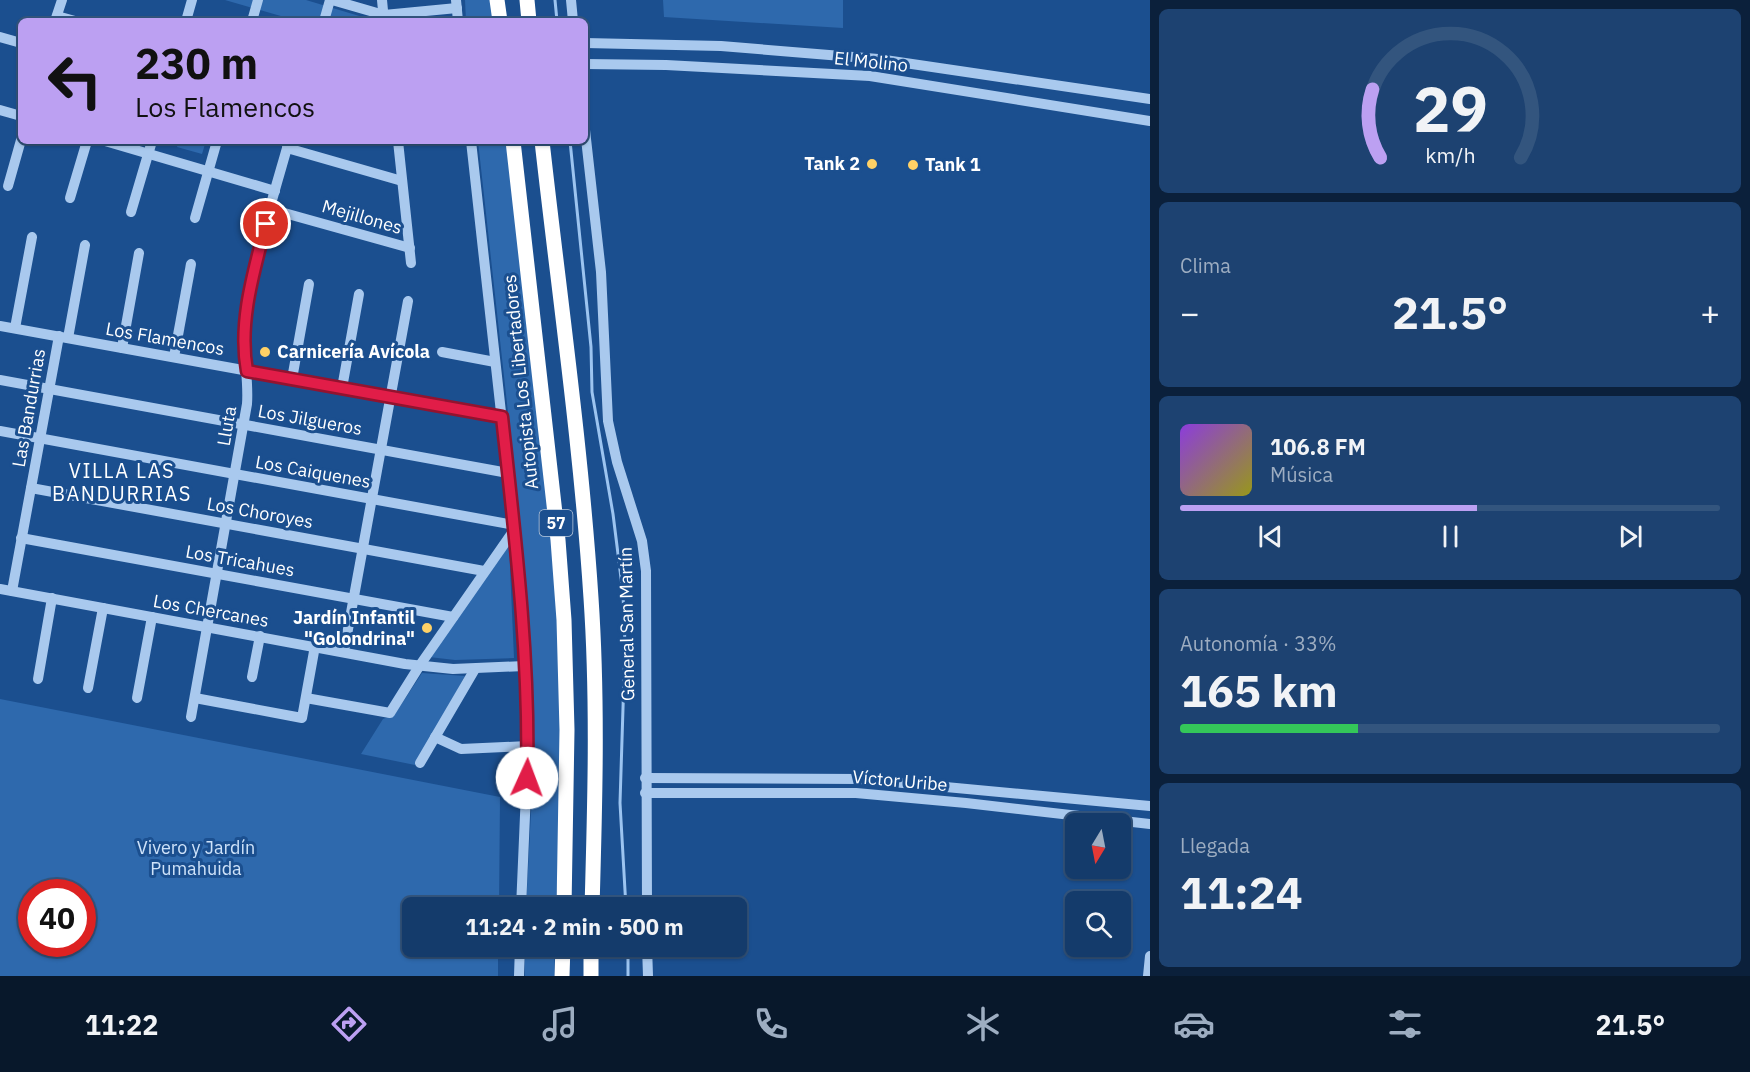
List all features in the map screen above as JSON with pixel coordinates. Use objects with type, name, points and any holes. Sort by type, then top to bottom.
[{"type":"highway","points":[[497,0],[500,18]]},
{"type":"highway","points":[[527,0],[529,18]]},
{"type":"highway","name":"Autopista Los Libertadores","points":[[513,144],[558,540],[564,620],[567,749],[564,897]]},
{"type":"highway","name":"57","points":[[542,144],[582,495],[590,588],[596,734],[592,897]]},
{"type":"highway","points":[[562,976],[563,957]]},
{"type":"highway","points":[[591,957],[591,976]]},
{"type":"street","points":[[56,18],[62,0]]},
{"type":"street","points":[[187,18],[192,0]]},
{"type":"street","points":[[253,18],[258,0]]},
{"type":"street","points":[[325,18],[331,0],[384,18],[457,4]]},
{"type":"street","points":[[382,0],[384,18]]},
{"type":"street","points":[[570,0],[573,18]]},
{"type":"street","points":[[0,37],[18,42]]},
{"type":"street","name":"El Molino","points":[[588,44],[768,49],[878,59],[1150,99]]},
{"type":"street","points":[[666,65],[664,54],[674,45]]},
{"type":"street","name":"El Molino","points":[[588,64],[666,65],[870,76],[1150,121]]},
{"type":"street","points":[[0,110],[18,115]]},
{"type":"street","points":[[8,186],[20,144]]},
{"type":"street","points":[[70,198],[86,144]]},
{"type":"street","points":[[115,144],[275,191]]},
{"type":"street","points":[[131,212],[151,144]]},
{"type":"street","points":[[195,218],[216,144]]},
{"type":"street","points":[[288,144],[402,181]]},
{"type":"street","name":"Lluta","points":[[191,717],[244,424],[248,395],[244,352],[245,325],[250,291],[288,144]]},
{"type":"street","points":[[398,144],[411,263]]},
{"type":"street","points":[[471,144],[514,527],[524,666],[528,746],[521,897]]},
{"type":"street","name":"General San Martín","points":[[587,144],[602,272],[608,421],[617,462],[639,528],[644,555],[647,897]]},
{"type":"street","name":"Mejillones","points":[[270,208],[410,248]]},
{"type":"street","points":[[15,328],[32,237]]},
{"type":"street","name":"Las Bandurrias","points":[[3,591],[21,538],[49,389],[85,245]]},
{"type":"street","points":[[122,348],[139,253]]},
{"type":"street","points":[[174,357],[191,264]]},
{"type":"street","points":[[292,379],[309,284]]},
{"type":"street","points":[[342,388],[358,294]]},
{"type":"street","points":[[344,651],[408,301]]},
{"type":"street","name":"Los Flamencos","points":[[0,326],[502,417]]},
{"type":"street","points":[[442,352],[495,362]]},
{"type":"street","name":"Los Jilgueros","points":[[0,380],[508,473]]},
{"type":"street","name":"Los Caiquenes","points":[[0,431],[514,527]]},
{"type":"street","name":"Los Choroyes","points":[[31,488],[484,572]]},
{"type":"street","points":[[306,698],[390,713],[514,527]]},
{"type":"street","name":"Los Tricahues","points":[[21,538],[453,617]]},
{"type":"street","name":"Los Chercanes","points":[[3,591],[420,665],[475,669],[524,666]]},
{"type":"street","points":[[38,679],[52,598]]},
{"type":"street","points":[[88,688],[103,608]]},
{"type":"street","points":[[137,698],[152,617]]},
{"type":"street","points":[[252,676],[260,636]]},
{"type":"street","points":[[195,698],[302,718],[315,646]]},
{"type":"street","points":[[420,763],[475,669]]},
{"type":"street","points":[[435,738],[461,749],[528,746]]},
{"type":"street","name":"Víctor Uribe","points":[[645,778],[888,780],[1150,806]]},
{"type":"street","points":[[886,796],[888,780]]},
{"type":"street","name":"Víctor Uribe","points":[[645,793],[832,792],[1150,824]]},
{"type":"street","points":[[1148,976],[1150,956]]},
{"type":"street","points":[[519,976],[520,957]]},
{"type":"street","points":[[647,957],[648,976]]},
{"type":"green space","points":[[225,0],[306,0],[366,18],[288,18]]},
{"type":"green space","points":[[465,0],[491,0],[493,18],[466,18]]},
{"type":"green space","points":[[663,0],[843,0],[843,28],[664,17]]},
{"type":"green space","points":[[178,144],[205,144],[202,154],[177,147]]},
{"type":"green space","points":[[478,144],[506,144],[551,532],[561,693],[561,785],[556,897],[527,897],[534,756],[533,689],[520,521]]},
{"type":"green space","points":[[509,545],[514,658],[455,660],[429,657]]},
{"type":"green space","points":[[422,673],[465,676],[415,765],[361,754],[383,719],[395,714]]},
{"type":"green space","name":"Vivero y Jardín Pumahuida","points":[[0,699],[500,797],[499,897],[402,897],[402,957],[498,957],[498,976],[0,976]]},
{"type":"green space","points":[[525,957],[555,957],[554,976],[525,976]]},
{"type":"waterway","points":[[555,0],[557,18]]},
{"type":"waterway","points":[[570,144],[591,347],[592,392],[613,514],[623,594],[625,645],[620,803],[625,897]]},
{"type":"waterway","points":[[628,957],[628,976]]},
{"type":"place","name":"Tank 2","points":[[872,164]]},
{"type":"place","name":"Tank 1","points":[[913,165]]},
{"type":"place","name":"Carnicería Avícola","points":[[265,352]]},
{"type":"place","name":"Jardín Infantil \"Golondrina\"","points":[[427,628]]},
{"type":"district","name":"VILLA LAS BANDURRIAS","points":[[122,482]]},
{"type":"route","points":[[266,224],[250,291],[245,325],[244,352],[247,371],[502,417],[514,530],[524,666],[528,746],[527,778]]}]
